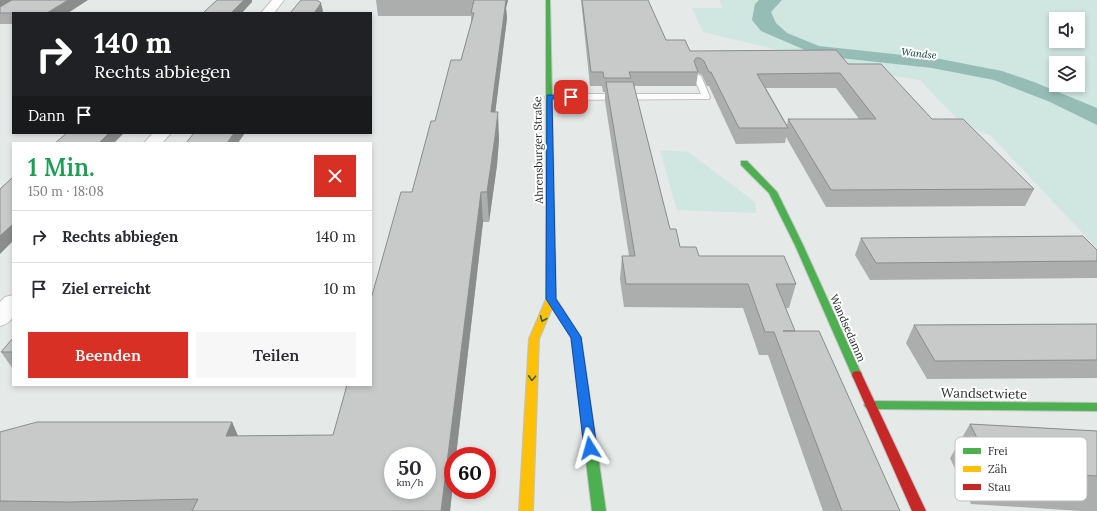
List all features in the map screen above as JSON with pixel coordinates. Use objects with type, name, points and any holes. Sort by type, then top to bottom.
[{"type":"main road","name":"Ahrensburger Straße","points":[[526,511],[534,339],[551,299],[548,0]]},
{"type":"main road","name":"Wandsedamm","points":[[744,163],[772,192],[799,245],[919,511]]},
{"type":"main road","points":[[551,299],[576,337],[599,511]]},
{"type":"main road","name":"Wandsetwiete","points":[[870,405],[1097,407]]},
{"type":"street","points":[[268,12],[278,0]]},
{"type":"street","points":[[154,142],[161,134]]},
{"type":"street","points":[[0,318],[12,304]]},
{"type":"lane","points":[[549,97],[706,97],[697,76]]},
{"type":"shaded area","points":[[719,0],[1097,0],[1097,248],[990,135],[962,124],[920,80],[875,73],[703,32],[692,8],[723,8]]},
{"type":"shaded area","points":[[759,0],[782,0],[771,12],[776,23],[787,33],[819,46],[940,59],[1002,71],[1034,82],[1049,88],[1049,92],[1058,92],[1097,108],[1097,125],[1050,102],[994,80],[932,68],[831,57],[812,53],[761,31],[752,20],[755,4]]},
{"type":"shaded area","points":[[660,150],[688,152],[755,202],[756,213],[677,210]]},
{"type":"building","points":[[12,0],[68,0],[49,12],[0,13],[0,7]]},
{"type":"building","points":[[217,0],[244,0],[232,12],[204,12]]},
{"type":"building","points":[[301,0],[317,0],[321,3],[315,12],[291,12]]},
{"type":"building","points":[[474,0],[506,0],[491,112],[498,112],[495,137],[487,192],[481,192],[449,447],[444,447],[444,487],[441,511],[192,511],[198,499],[70,502],[0,501],[0,432],[37,422],[232,422],[226,436],[333,435],[347,386],[372,386],[372,295],[401,192],[412,192],[431,121],[435,121],[451,60],[461,60],[474,13],[471,13]]},
{"type":"building","points":[[582,0],[648,0],[666,40],[685,40],[690,51],[836,50],[848,64],[881,64],[932,119],[963,119],[1034,189],[831,190],[788,119],[876,119],[840,73],[757,74],[788,128],[739,128],[711,72],[709,72],[704,61],[700,58],[696,58],[694,61],[698,72],[629,72],[631,78],[604,78],[603,72],[591,72]]},
{"type":"building","points":[[606,82],[633,82],[670,229],[676,229],[680,247],[696,247],[699,256],[784,256],[796,284],[776,284],[795,331],[819,331],[900,511],[842,511],[774,332],[765,332],[748,284],[626,284],[622,256],[635,256]]},
{"type":"building","points":[[66,134],[108,134],[100,142],[56,142]]},
{"type":"building","points":[[193,134],[233,134],[228,142],[187,142]]},
{"type":"building","points":[[12,178],[12,225],[0,236],[0,189]]},
{"type":"building","points":[[1083,236],[1097,250],[1097,261],[876,263],[861,238]]},
{"type":"building","points":[[1097,324],[1097,360],[935,361],[914,325]]},
{"type":"building","points":[[12,339],[12,352],[1,352]]},
{"type":"building","points":[[970,424],[1097,431],[1097,476],[1087,475],[1087,437],[976,437]]},
{"type":"traffic: fast","points":[[548,0],[551,295]]},
{"type":"traffic: fast","points":[[744,163],[773,192],[799,245],[857,375]]},
{"type":"traffic: fast","points":[[551,299],[576,337],[599,511]]},
{"type":"traffic: fast","points":[[870,405],[1097,407]]},
{"type":"traffic: slow","points":[[526,511],[534,339],[551,299],[551,295]]},
{"type":"traffic: jam","points":[[857,375],[919,511]]},
{"type":"route","points":[[571,97],[549,97],[551,299],[576,337],[590,448]]},
{"type":"water label","name":"Wandse","points":[[919,53]]}]
